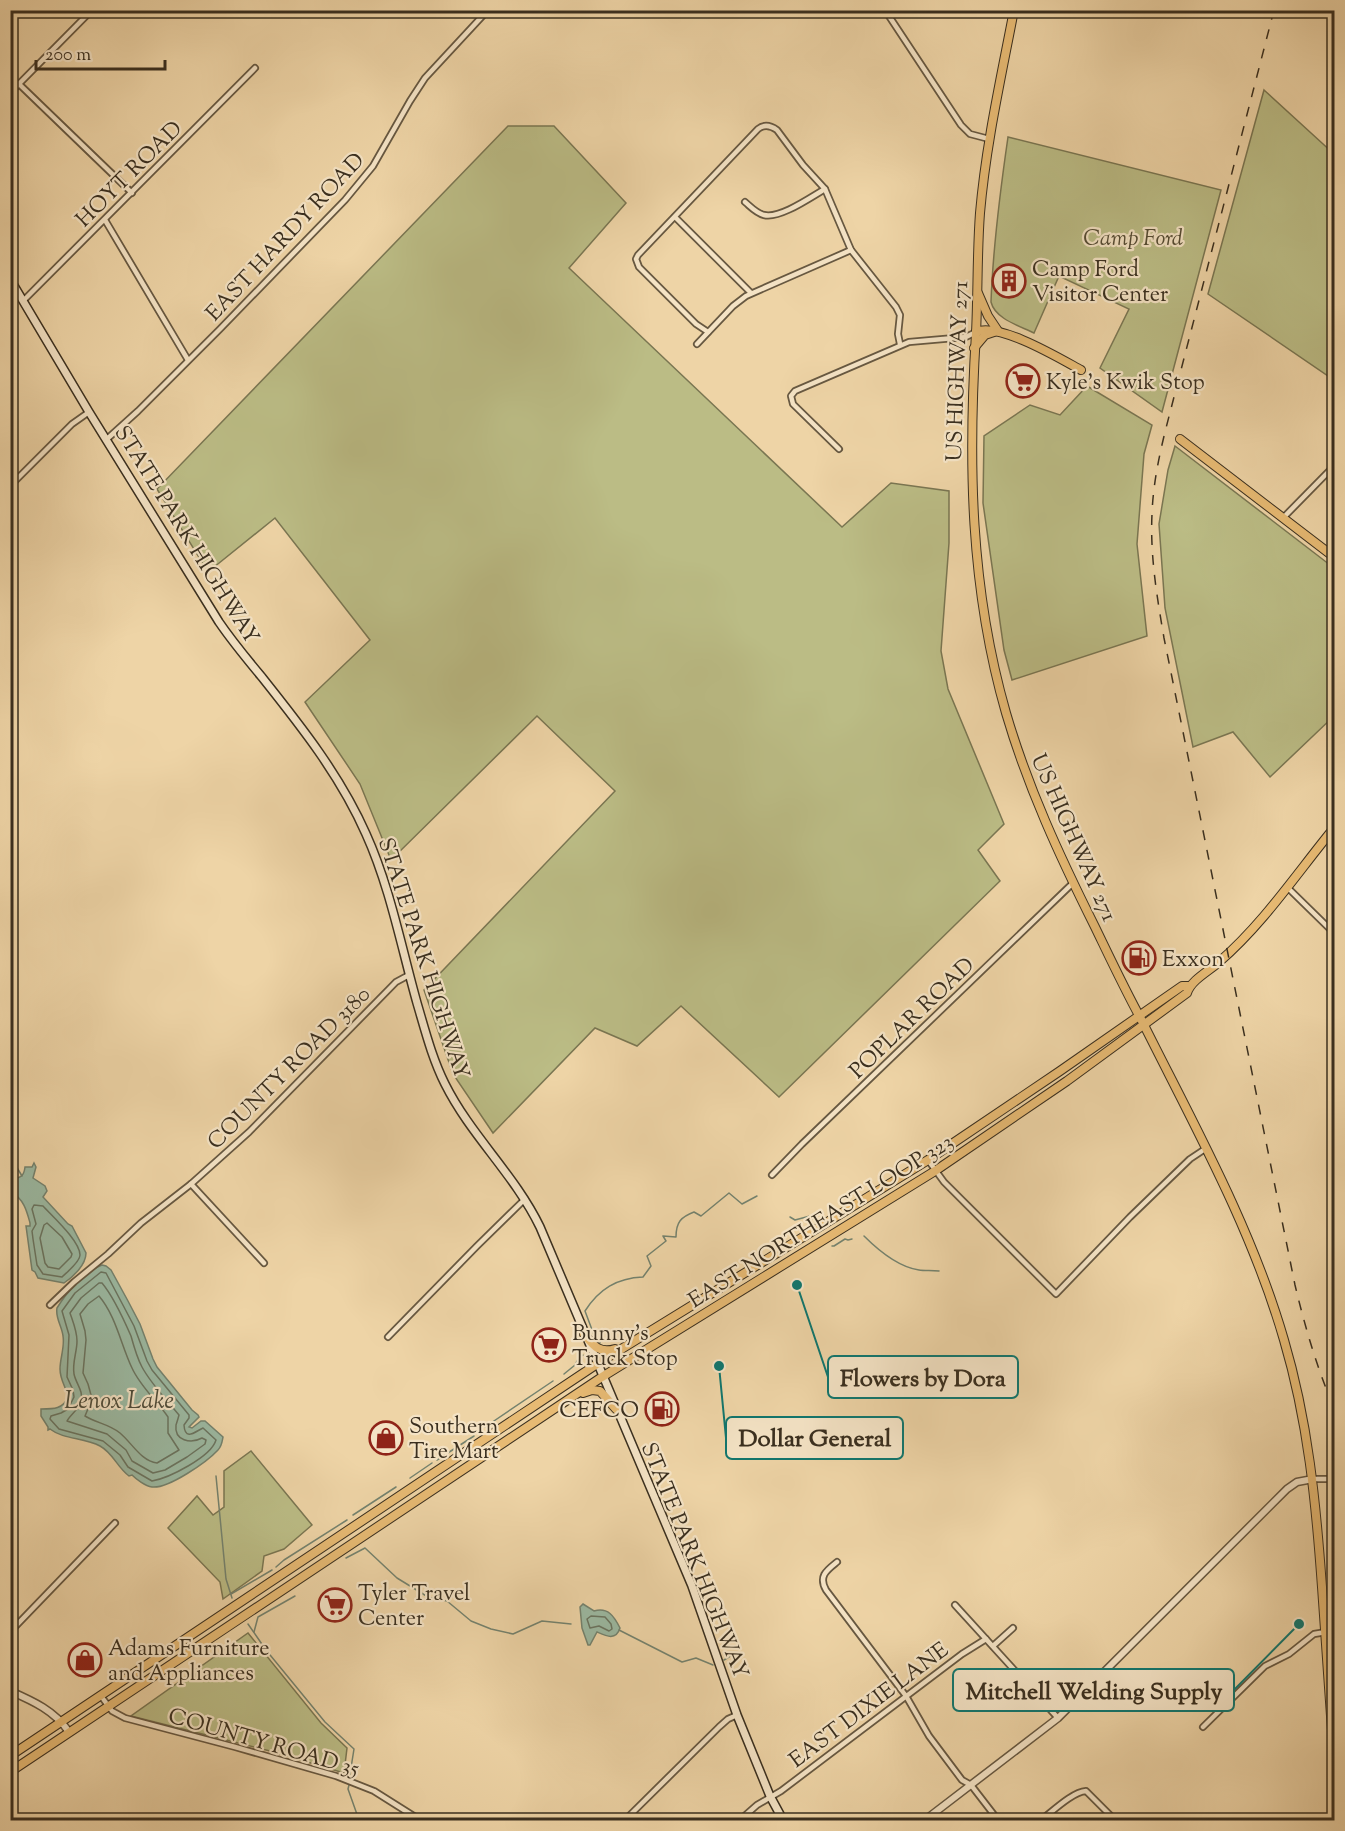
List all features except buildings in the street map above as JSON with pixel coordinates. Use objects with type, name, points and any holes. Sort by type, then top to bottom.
[{"type":"main road","name":"US HIGHWAY 271","points":[[1014,10],[989,139],[980,214],[976,291],[971,456],[972,504],[977,566],[987,633],[1002,701],[1023,766],[1051,836],[1247,1236],[1278,1321],[1301,1406],[1313,1479],[1326,1632],[1330,1641],[1335,1760]]},
{"type":"main road","name":"STATE PARK HIGHWAY","points":[[10,279],[89,412],[223,628],[312,743],[344,792],[362,825],[377,861],[432,1053],[446,1085],[468,1121],[525,1199],[540,1227],[692,1586],[738,1714],[770,1796],[783,1821]]},
{"type":"main road","points":[[976,291],[998,331]]},
{"type":"main road","points":[[974,348],[986,335],[998,331]]},
{"type":"main road","points":[[976,332],[998,331],[1026,342],[1081,370]]},
{"type":"main road","points":[[1180,439],[1335,557]]},
{"type":"main road","name":"EAST NORTHEAST LOOP 323","points":[[10,1772],[602,1377],[898,1195],[1067,1082],[1187,993],[1189,986],[1238,944],[1335,828]]},
{"type":"main road","name":"EAST NORTHEAST LOOP 323","points":[[10,1756],[597,1364],[891,1185],[1182,986],[1189,986]]},
{"type":"main road","points":[[1060,1071],[1067,1082]]},
{"type":"main road","points":[[999,1113],[1007,1124]]},
{"type":"main road","points":[[891,1185],[898,1195]]},
{"type":"main road","points":[[806,1237],[812,1248]]},
{"type":"main road","points":[[683,1310],[690,1322]]},
{"type":"main road","points":[[584,1334],[593,1346],[600,1350],[609,1351],[625,1346]]},
{"type":"main road","points":[[568,1400],[589,1391],[598,1390],[605,1394],[616,1408]]},
{"type":"main road","points":[[516,1419],[523,1430]]},
{"type":"main road","points":[[411,1489],[418,1500]]},
{"type":"main road","points":[[329,1544],[336,1555]]},
{"type":"street","points":[[10,93],[92,10]]},
{"type":"street","name":"EAST HARDY ROAD","points":[[107,440],[360,183],[374,166],[425,78],[488,10]]},
{"type":"street","points":[[885,10],[961,125],[970,134],[989,139]]},
{"type":"street","name":"HOYT ROAD","points":[[24,300],[255,68]]},
{"type":"street","points":[[20,84],[132,193]]},
{"type":"street","points":[[708,332],[696,324],[639,267],[636,259],[758,129],[771,126],[777,130],[803,165],[825,189],[850,250],[896,307],[900,315],[898,334],[900,344]]},
{"type":"street","points":[[745,202],[757,212],[769,216],[786,211],[825,189]]},
{"type":"street","points":[[675,217],[751,293]]},
{"type":"street","points":[[105,220],[188,360]]},
{"type":"street","points":[[697,344],[733,306],[751,293],[850,250]]},
{"type":"street","points":[[839,449],[795,407],[791,398],[795,391],[900,344],[966,337],[976,332]]},
{"type":"street","points":[[10,486],[76,420],[89,412]]},
{"type":"street","points":[[1283,518],[1335,466]]},
{"type":"street","name":"POPLAR ROAD","points":[[772,1175],[1073,883]]},
{"type":"street","points":[[1287,887],[1335,933]]},
{"type":"street","name":"COUNTY ROAD 3180","points":[[50,1305],[134,1229],[191,1184],[249,1132],[396,982],[409,975]]},
{"type":"street","points":[[928,1160],[944,1182],[1056,1294],[1138,1209],[1190,1159],[1205,1149]]},
{"type":"street","points":[[191,1184],[264,1263]]},
{"type":"street","points":[[388,1337],[525,1199]]},
{"type":"street","points":[[925,1821],[1058,1718],[1287,1489],[1297,1482],[1313,1479],[1335,1481]]},
{"type":"street","points":[[10,1632],[115,1523]]},
{"type":"street","points":[[837,1562],[823,1576],[823,1586],[906,1696],[929,1736],[998,1821]]},
{"type":"street","points":[[955,1605],[1058,1718]]},
{"type":"street","points":[[993,1646],[1013,1628]]},
{"type":"street","points":[[1203,1728],[1265,1666],[1289,1654],[1314,1634],[1326,1632]]},
{"type":"street","name":"EAST DIXIE LANE","points":[[740,1821],[757,1805],[781,1791],[967,1650],[986,1639]]},
{"type":"street","points":[[10,1691],[41,1706],[62,1721],[69,1732]]},
{"type":"street","name":"COUNTY ROAD 35","points":[[100,1696],[115,1713],[131,1720],[336,1776],[374,1791],[420,1821]]},
{"type":"street","points":[[625,1821],[719,1726],[738,1714]]},
{"type":"street","points":[[1041,1821],[1080,1791],[1086,1791],[1116,1821]]},
{"type":"green space","points":[[1264,90],[1334,154],[1334,380],[1208,294]]},
{"type":"green space","points":[[508,126],[554,126],[626,203],[569,268],[842,527],[891,483],[949,491],[949,543],[941,651],[948,689],[1004,824],[978,850],[1000,881],[779,1097],[681,1006],[637,1046],[595,1028],[493,1133],[453,1074],[424,990],[615,791],[537,716],[391,860],[360,784],[305,702],[370,640],[275,518],[208,572],[157,489]]},
{"type":"green space","name":"Camp Ford","points":[[1008,137],[1221,190],[1162,412],[1100,368],[1129,309],[1059,276],[1034,333],[1009,321],[993,308],[991,302],[993,260]]},
{"type":"green space","points":[[1087,386],[1152,425],[1144,454],[1137,544],[1147,636],[1012,680],[1004,650],[983,503],[984,436],[1030,405],[1060,415]]},
{"type":"green space","points":[[1175,446],[1334,568],[1334,716],[1270,777],[1233,732],[1193,747],[1165,608],[1159,524],[1168,470]]},
{"type":"green space","points":[[251,1451],[312,1525],[284,1549],[264,1556],[262,1571],[223,1599],[220,1582],[168,1528],[197,1496],[213,1515],[224,1507],[224,1471]]},
{"type":"green space","points":[[248,1633],[321,1723],[347,1748],[344,1773],[274,1752],[131,1716]]},
{"type":"water","points":[[34,1163],[36,1167],[33,1178],[45,1186],[47,1191],[43,1197],[72,1226],[86,1253],[81,1266],[64,1283],[38,1278],[32,1270],[26,1226],[30,1226],[30,1223],[22,1202],[12,1193],[14,1179],[22,1175],[25,1167],[32,1167]]},
{"type":"water","name":"Lenox Lake","points":[[102,1265],[111,1270],[128,1301],[157,1367],[198,1415],[199,1417],[189,1427],[192,1428],[201,1421],[205,1421],[223,1437],[222,1444],[213,1455],[187,1474],[168,1484],[152,1487],[132,1475],[129,1476],[100,1446],[48,1430],[41,1416],[41,1409],[58,1408],[68,1397],[60,1373],[63,1340],[57,1308],[76,1283]]},
{"type":"water","points":[[583,1604],[594,1611],[607,1611],[620,1628],[616,1635],[610,1636],[597,1632],[588,1645],[582,1628],[580,1607]]},
{"type":"waterway","points":[[10,1156],[22,1176]]},
{"type":"waterway","points":[[600,1343],[594,1335],[585,1311],[596,1297],[617,1282],[643,1277],[651,1266],[647,1256],[666,1241],[663,1236],[676,1237],[678,1224],[686,1216],[694,1212],[701,1216],[729,1193],[742,1204],[757,1196]]},
{"type":"waterway","points":[[790,1217],[795,1220],[810,1216],[813,1219]]},
{"type":"waterway","points":[[864,1236],[896,1262],[919,1270],[939,1271]]},
{"type":"waterway","points":[[832,1246],[845,1239],[852,1239]]},
{"type":"waterway","points":[[564,1374],[583,1355]]},
{"type":"waterway","points":[[485,1427],[553,1381]]},
{"type":"waterway","points":[[437,1460],[474,1436]]},
{"type":"waterway","points":[[410,1478],[432,1463]]},
{"type":"waterway","points":[[216,1476],[226,1579],[232,1598]]},
{"type":"waterway","points":[[353,1515],[396,1487]]},
{"type":"waterway","points":[[276,1567],[347,1520]]},
{"type":"waterway","points":[[346,1558],[365,1548],[397,1578],[428,1597],[447,1601],[471,1621],[491,1629],[513,1634],[542,1621],[571,1624]]},
{"type":"waterway","points":[[231,1594],[272,1570]]},
{"type":"waterway","points":[[254,1632],[258,1617],[295,1596]]},
{"type":"waterway","points":[[248,1624],[266,1650],[325,1722],[354,1749],[350,1774]]},
{"type":"waterway","points":[[619,1630],[682,1662],[696,1658],[713,1665]]},
{"type":"waterway","points":[[724,1660],[732,1655]]},
{"type":"waterway","points":[[349,1785],[348,1789],[359,1820]]},
{"type":"railway","points":[[1274,10],[1161,449],[1155,481],[1152,545],[1164,638],[1295,1285],[1312,1347],[1334,1408]]},
{"type":"place","name":"Camp Ford Visitor Center","points":[[1009,281]]},
{"type":"place","name":"Kyle's Kwik Stop","points":[[1023,381]]},
{"type":"place","name":"Exxon","points":[[1139,958]]},
{"type":"place","name":"Flowers by Dora","points":[[797,1285]]},
{"type":"place","name":"Bunny's Truck Stop","points":[[549,1345]]},
{"type":"place","name":"Dollar General","points":[[719,1366]]},
{"type":"place","name":"CEFCO","points":[[662,1409]]},
{"type":"place","name":"Southern Tire Mart","points":[[386,1438]]},
{"type":"place","name":"Tyler Travel Center","points":[[335,1605]]},
{"type":"place","name":"Mitchell Welding Supply","points":[[1299,1624]]},
{"type":"place","name":"Adams Furniture and Appliances","points":[[85,1660]]}]
